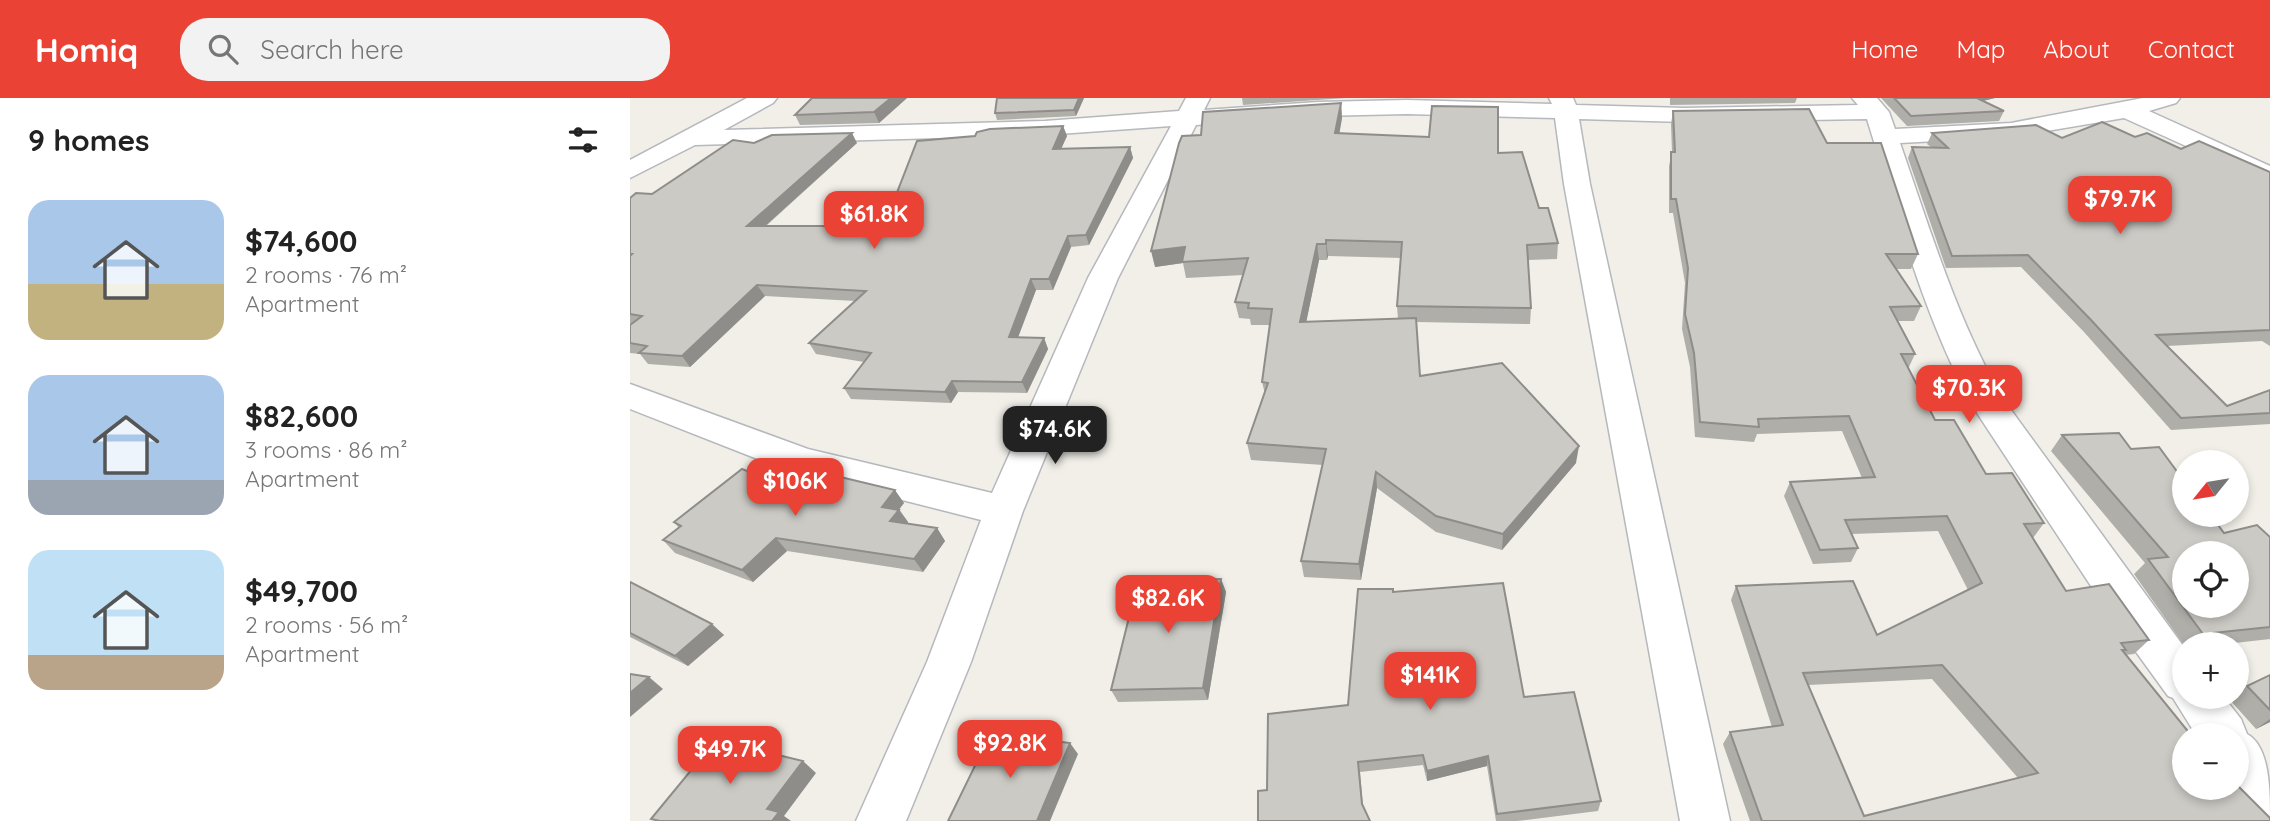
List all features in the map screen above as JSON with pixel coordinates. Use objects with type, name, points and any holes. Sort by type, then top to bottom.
[{"type":"street","points":[[630,170],[765,98]]},
{"type":"street","points":[[686,138],[1045,128],[1194,108],[1564,104],[1685,115],[1875,116],[2011,130],[2127,110],[2168,98]]},
{"type":"street","points":[[1564,104],[1577,184],[1705,821]]},
{"type":"street","points":[[881,821],[949,662],[1004,511],[1103,278],[1194,108]]},
{"type":"street","points":[[2127,110],[2270,176]]},
{"type":"street","points":[[1875,116],[1969,370],[1990,407],[2029,464],[2172,666]]},
{"type":"street","points":[[636,407],[801,461],[1004,511]]},
{"type":"street","points":[[2249,768],[2270,795]]},
{"type":"building","points":[[812,98],[891,98],[874,112],[795,115]]},
{"type":"building","points":[[997,98],[1079,98],[1074,110],[995,113]]},
{"type":"building","points":[[1894,98],[1977,98],[2004,111],[1911,116]]},
{"type":"building","points":[[1341,103],[1335,133],[1429,137],[1432,106],[1498,107],[1498,153],[1522,152],[1539,208],[1548,208],[1558,243],[1527,245],[1531,308],[1397,306],[1402,242],[1326,240],[1326,244],[1317,244],[1300,322],[1416,318],[1420,376],[1502,363],[1579,446],[1503,534],[1436,516],[1376,472],[1359,564],[1301,561],[1326,449],[1247,443],[1268,383],[1262,382],[1272,309],[1248,308],[1249,303],[1235,302],[1248,258],[1182,262],[1185,247],[1151,251],[1179,143],[1182,136],[1201,135],[1203,112]]},
{"type":"building","points":[[1809,109],[1827,143],[1881,143],[1918,254],[1886,254],[1921,306],[1890,307],[1915,354],[1901,354],[1935,420],[1954,420],[1986,474],[2012,473],[2044,523],[2024,524],[2066,591],[2109,584],[2149,640],[2121,643],[2126,650],[2122,650],[2181,723],[2172,723],[2172,800],[2249,800],[2249,797],[2270,821],[1762,821],[1730,732],[1783,725],[1736,586],[1853,581],[1877,635],[1982,583],[1947,516],[1845,520],[1858,548],[1820,550],[1790,482],[1875,477],[1849,416],[1758,419],[1759,427],[1700,422],[1694,353],[1685,314],[1688,268],[1676,199],[1671,199],[1671,152],[1675,152],[1673,111]],"holes":[[[1942,665],[2038,773],[1864,816],[1803,673]]]},
{"type":"building","points":[[2102,122],[2135,137],[2147,133],[2181,149],[2199,141],[2270,172],[2270,330],[2156,335],[2227,406],[2270,390],[2270,413],[2181,418],[2028,255],[1952,256],[1912,147],[1948,148],[1932,133],[2036,125],[2062,138]]},
{"type":"building","points":[[1063,126],[1053,149],[1130,147],[1086,235],[1068,236],[1049,279],[1031,279],[1009,337],[1044,338],[1022,382],[952,381],[945,392],[844,388],[871,353],[809,343],[866,291],[757,285],[682,356],[639,353],[647,346],[630,343],[630,325],[642,316],[630,314],[630,198],[636,193],[652,194],[733,140],[754,143],[772,135],[852,133],[747,226],[884,226],[917,141],[975,136],[977,132],[990,129]]},
{"type":"building","points":[[2119,433],[2131,449],[2159,447],[2172,465],[2172,527],[2220,527],[2224,533],[2257,525],[2270,537],[2270,627],[2202,632],[2191,618],[2249,618],[2249,541],[2172,541],[2172,592],[2148,559],[2168,557],[2062,435]]},
{"type":"building","points":[[742,469],[782,485],[798,469],[895,490],[882,507],[899,510],[890,521],[937,528],[914,559],[776,538],[742,570],[663,540],[681,526],[674,522]]},
{"type":"building","points":[[1221,579],[1203,688],[1111,690],[1138,581]]},
{"type":"building","points":[[630,582],[712,624],[675,656],[630,633]]},
{"type":"building","points":[[1503,583],[1524,697],[1574,692],[1601,801],[1497,814],[1488,756],[1427,771],[1423,755],[1358,762],[1362,804],[1370,821],[1258,821],[1258,791],[1267,790],[1268,714],[1348,705],[1358,589],[1393,589],[1393,592]]},
{"type":"building","points":[[630,674],[649,677],[630,693]]},
{"type":"building","points":[[2270,675],[2270,710],[2249,688],[2249,685]]},
{"type":"building","points":[[991,733],[1070,743],[1037,821],[948,821]]},
{"type":"building","points":[[716,740],[803,761],[767,809],[779,812],[772,821],[651,819]]}]
